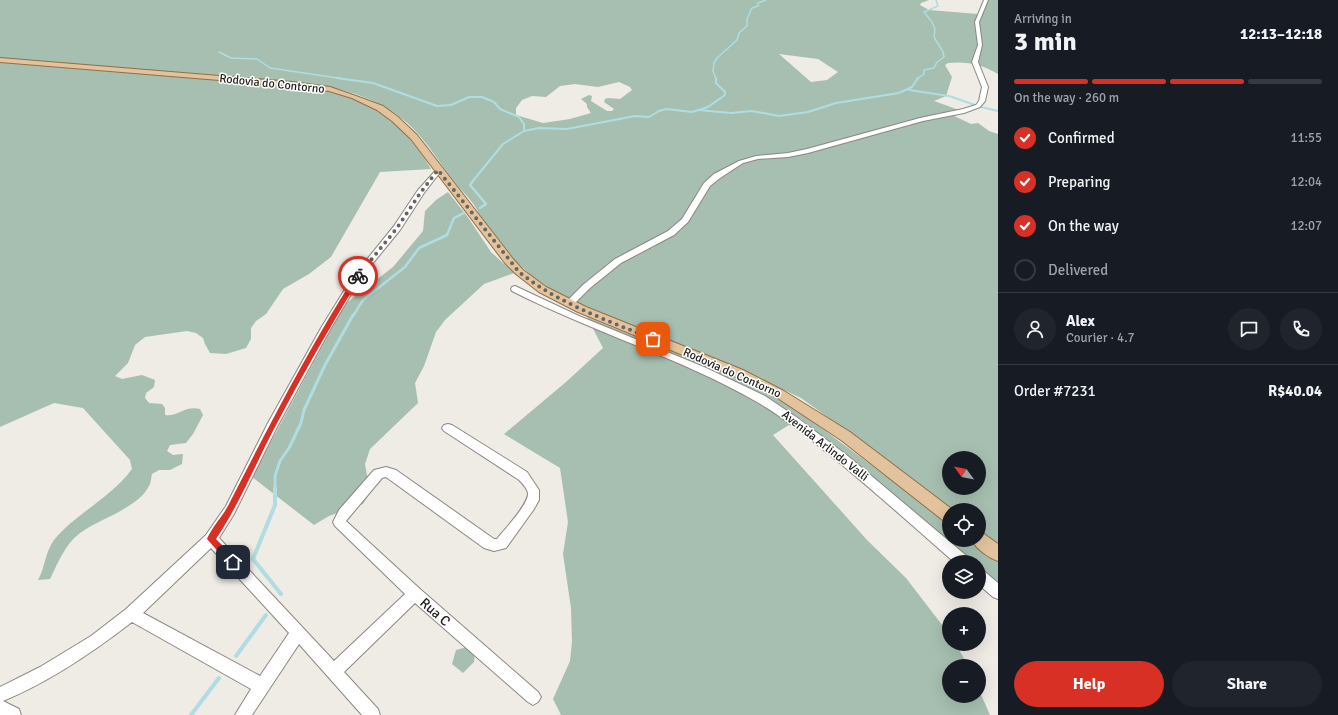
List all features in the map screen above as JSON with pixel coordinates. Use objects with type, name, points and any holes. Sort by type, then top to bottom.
[{"type":"main road","name":"Rodovia do Contorno","points":[[0,60],[292,84],[330,89],[368,102],[395,119],[414,137],[438,170],[519,272],[533,284],[569,304],[709,361],[780,394],[852,441],[942,511]]},
{"type":"main road","points":[[986,545],[998,554]]},
{"type":"street","points":[[569,304],[587,286],[618,261],[671,233],[685,220],[707,185],[717,176],[740,162],[758,157],[788,155],[808,151],[922,119],[964,111],[978,106],[982,101],[985,87],[975,62],[980,45],[978,22],[986,0]]},
{"type":"street","points":[[0,695],[45,672],[96,640],[131,614],[211,539],[230,510],[272,426],[329,321],[356,278],[397,228],[438,170]]},
{"type":"street","name":"Avenida Arlindo Valli","points":[[516,289],[554,309],[703,371],[737,386],[762,400],[791,418],[860,472],[956,555]]},
{"type":"street","name":"Rua C","points":[[448,428],[523,476],[530,485],[534,495],[531,504],[501,544],[489,544],[392,474],[386,472],[378,474],[343,514],[339,519],[340,525],[415,594],[532,697]]},
{"type":"street","points":[[211,539],[298,632],[367,713]]},
{"type":"street","points":[[986,582],[998,592]]},
{"type":"street","points":[[333,672],[415,594]]},
{"type":"street","points":[[131,614],[262,686]]},
{"type":"street","points":[[243,715],[298,632]]},
{"type":"street","points":[[0,708],[13,715]]},
{"type":"green space","points":[[0,0],[929,0],[921,3],[920,5],[929,10],[978,14],[984,0],[998,0],[998,74],[974,64],[961,62],[948,63],[945,65],[952,77],[946,96],[934,101],[959,110],[950,114],[971,124],[978,123],[989,131],[998,134],[998,546],[986,537],[986,503],[942,504],[858,439],[801,398],[742,370],[566,298],[535,279],[509,255],[474,205],[453,180],[429,147],[409,125],[385,107],[371,100],[343,90],[313,84],[0,59]],"holes":[[[779,54],[818,59],[838,72],[827,80],[811,82]],[[619,82],[630,87],[632,90],[620,99],[605,99],[604,102],[614,109],[612,111],[607,111],[591,101],[592,96],[589,95],[581,99],[587,104],[587,107],[591,113],[570,119],[543,123],[516,115],[516,108],[522,100],[532,96],[546,97],[560,86],[575,84],[598,87]]]},
{"type":"green space","points":[[0,62],[289,84],[323,89],[355,98],[389,118],[408,137],[431,169],[380,172],[331,257],[309,274],[283,289],[266,314],[256,321],[251,328],[251,339],[246,348],[226,354],[210,353],[203,338],[196,333],[187,331],[145,337],[135,345],[128,363],[115,376],[122,379],[142,375],[155,380],[154,387],[146,393],[145,398],[149,403],[162,404],[165,408],[165,415],[195,408],[200,409],[203,415],[193,434],[186,443],[170,445],[167,451],[173,455],[183,454],[182,464],[170,470],[159,470],[152,474],[149,486],[144,494],[136,501],[75,537],[62,554],[50,579],[38,580],[54,540],[63,530],[114,489],[132,469],[130,460],[83,408],[54,403],[0,427]]},
{"type":"green space","points":[[448,192],[467,216],[491,252],[514,273],[484,284],[445,320],[436,332],[424,366],[415,383],[418,403],[370,449],[365,464],[370,493],[363,504],[329,516],[314,525],[252,477],[345,304],[393,267],[423,231],[425,211],[436,200]]},
{"type":"green space","points":[[587,317],[725,373],[788,405],[812,421],[942,518],[942,540],[800,418],[773,435],[867,540],[906,578],[942,625],[942,651],[960,651],[964,659],[942,659],[942,703],[985,703],[990,715],[561,715],[553,699],[570,661],[572,642],[571,608],[563,554],[568,522],[560,468],[504,434],[566,382],[603,348]]},
{"type":"green space","points":[[950,547],[979,547],[998,562],[998,589],[986,579],[986,555],[959,555]]},
{"type":"green space","points":[[467,647],[475,653],[474,662],[463,673],[452,664],[456,650]]},
{"type":"waterway","points":[[716,79],[713,71],[714,63],[717,58],[737,40],[739,33],[747,26],[747,19],[752,8],[758,6],[758,3],[766,0]]},
{"type":"waterway","points":[[918,79],[924,74],[924,70],[934,68],[937,62],[944,57],[943,52],[934,37],[935,29],[932,22],[924,12],[938,6],[936,0]]},
{"type":"waterway","points":[[219,52],[231,58],[257,59],[270,68],[345,79]]},
{"type":"waterway","points":[[337,78],[373,83],[437,106],[451,105],[469,97],[482,97],[494,102],[500,109],[519,117],[524,124],[524,131]]},
{"type":"waterway","points":[[698,110],[708,107],[725,95],[725,92],[716,83],[716,79]]},
{"type":"waterway","points":[[698,110],[731,113],[752,111],[779,116],[808,112],[836,103],[899,93],[912,87],[918,79]]},
{"type":"waterway","points":[[909,90],[949,96],[975,105]]},
{"type":"waterway","points":[[981,107],[998,111]]},
{"type":"waterway","points":[[524,131],[539,128],[567,129],[635,116],[649,117],[666,109],[692,112],[698,110]]},
{"type":"waterway","points":[[472,182],[503,144],[524,131]]},
{"type":"waterway","points":[[473,181],[470,185],[486,204],[480,208]]},
{"type":"waterway","points":[[353,316],[363,300],[405,267],[419,248],[447,235],[454,218],[464,213]]},
{"type":"waterway","points":[[281,594],[253,559],[275,505],[275,476],[280,461],[289,448],[301,423],[304,410],[325,365],[353,315]]},
{"type":"waterway","points":[[236,656],[266,615]]},
{"type":"waterway","points":[[191,715],[219,678]]},
{"type":"way so far","points":[[358,276],[397,228],[428,181],[438,170],[509,261],[533,284],[569,304],[653,339]]},
{"type":"route","points":[[233,562],[211,539],[230,510],[272,426],[326,328],[358,276]]}]
